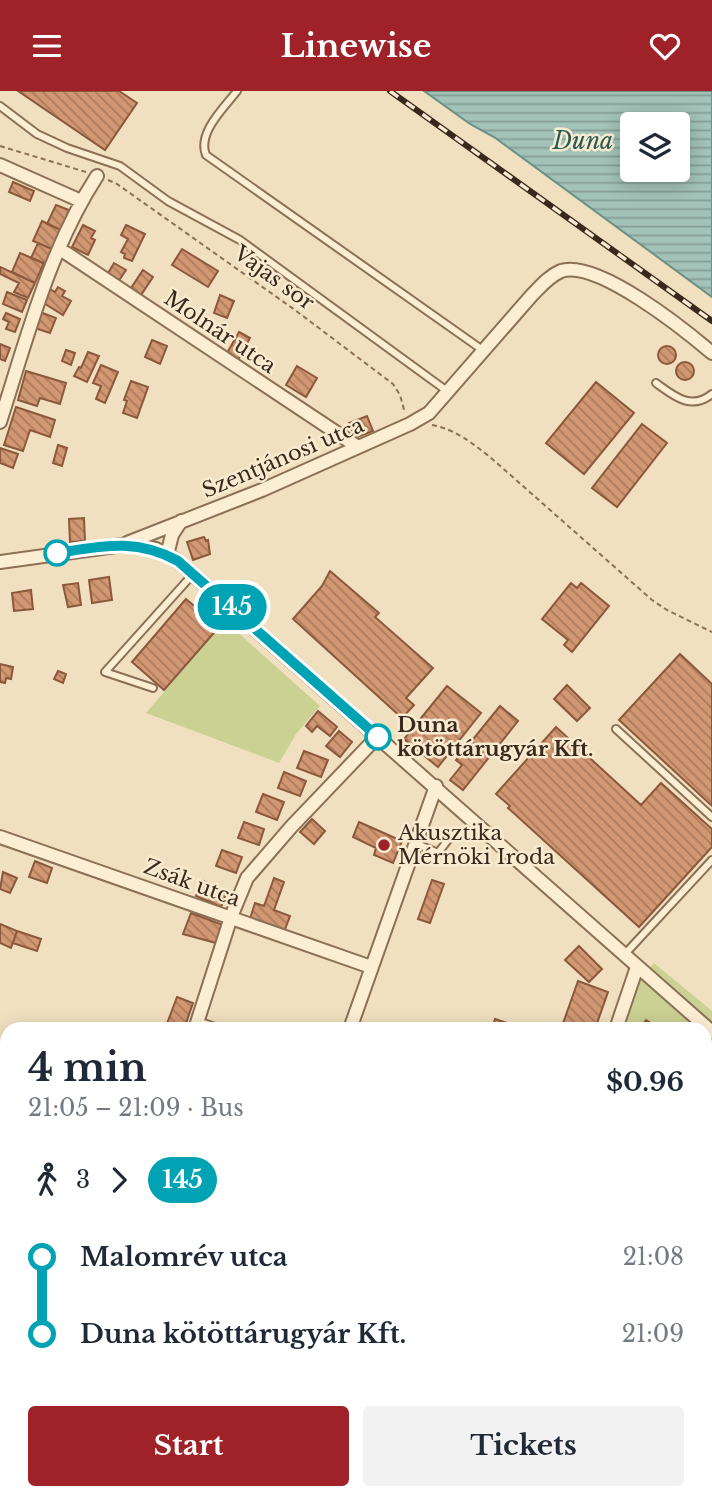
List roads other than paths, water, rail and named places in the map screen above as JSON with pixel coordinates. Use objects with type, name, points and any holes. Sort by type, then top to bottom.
[{"type":"street","points":[[0,165],[81,201]]},
{"type":"street","points":[[0,422],[45,283],[81,201],[97,176]]},
{"type":"street","name":"Molnár utca","points":[[60,249],[358,447]]},
{"type":"street","name":"Szentjánosi utca","points":[[123,545],[262,490],[408,425],[429,413],[532,295],[548,278],[563,270],[591,273],[618,286],[657,310],[712,353]]},
{"type":"street","points":[[167,555],[172,535],[182,521]]},
{"type":"street","points":[[0,562],[123,545],[148,548],[167,555],[194,573],[700,1022]]},
{"type":"street","points":[[197,1022],[231,917],[247,879],[292,826],[378,737]]},
{"type":"street","points":[[352,1022],[436,786]]},
{"type":"street","name":"Zsák utca","points":[[0,837],[371,967]]},
{"type":"street","points":[[618,1022],[637,967]]},
{"type":"lane","points":[[237,91],[206,133],[203,142],[206,155],[484,351]]},
{"type":"lane","points":[[0,106],[37,134],[67,148],[120,166],[168,201],[240,240],[447,391]]},
{"type":"lane","points":[[656,383],[685,402],[700,401],[712,394]]},
{"type":"lane","points":[[153,688],[105,672],[194,573]]},
{"type":"lane","points":[[616,729],[712,817]]},
{"type":"lane","points":[[415,843],[438,853],[454,832]]},
{"type":"lane","points":[[624,955],[712,860]]},
{"type":"water","name":"Duna","points":[[424,91],[712,91],[712,297],[494,137],[470,124]]},
{"type":"railway","points":[[390,91],[712,321]]},
{"type":"place","name":"Duna kötöttárugyár Kft.","points":[[378,737]]},
{"type":"place","name":"Akusztika Mérnöki Iroda","points":[[384,845]]}]
